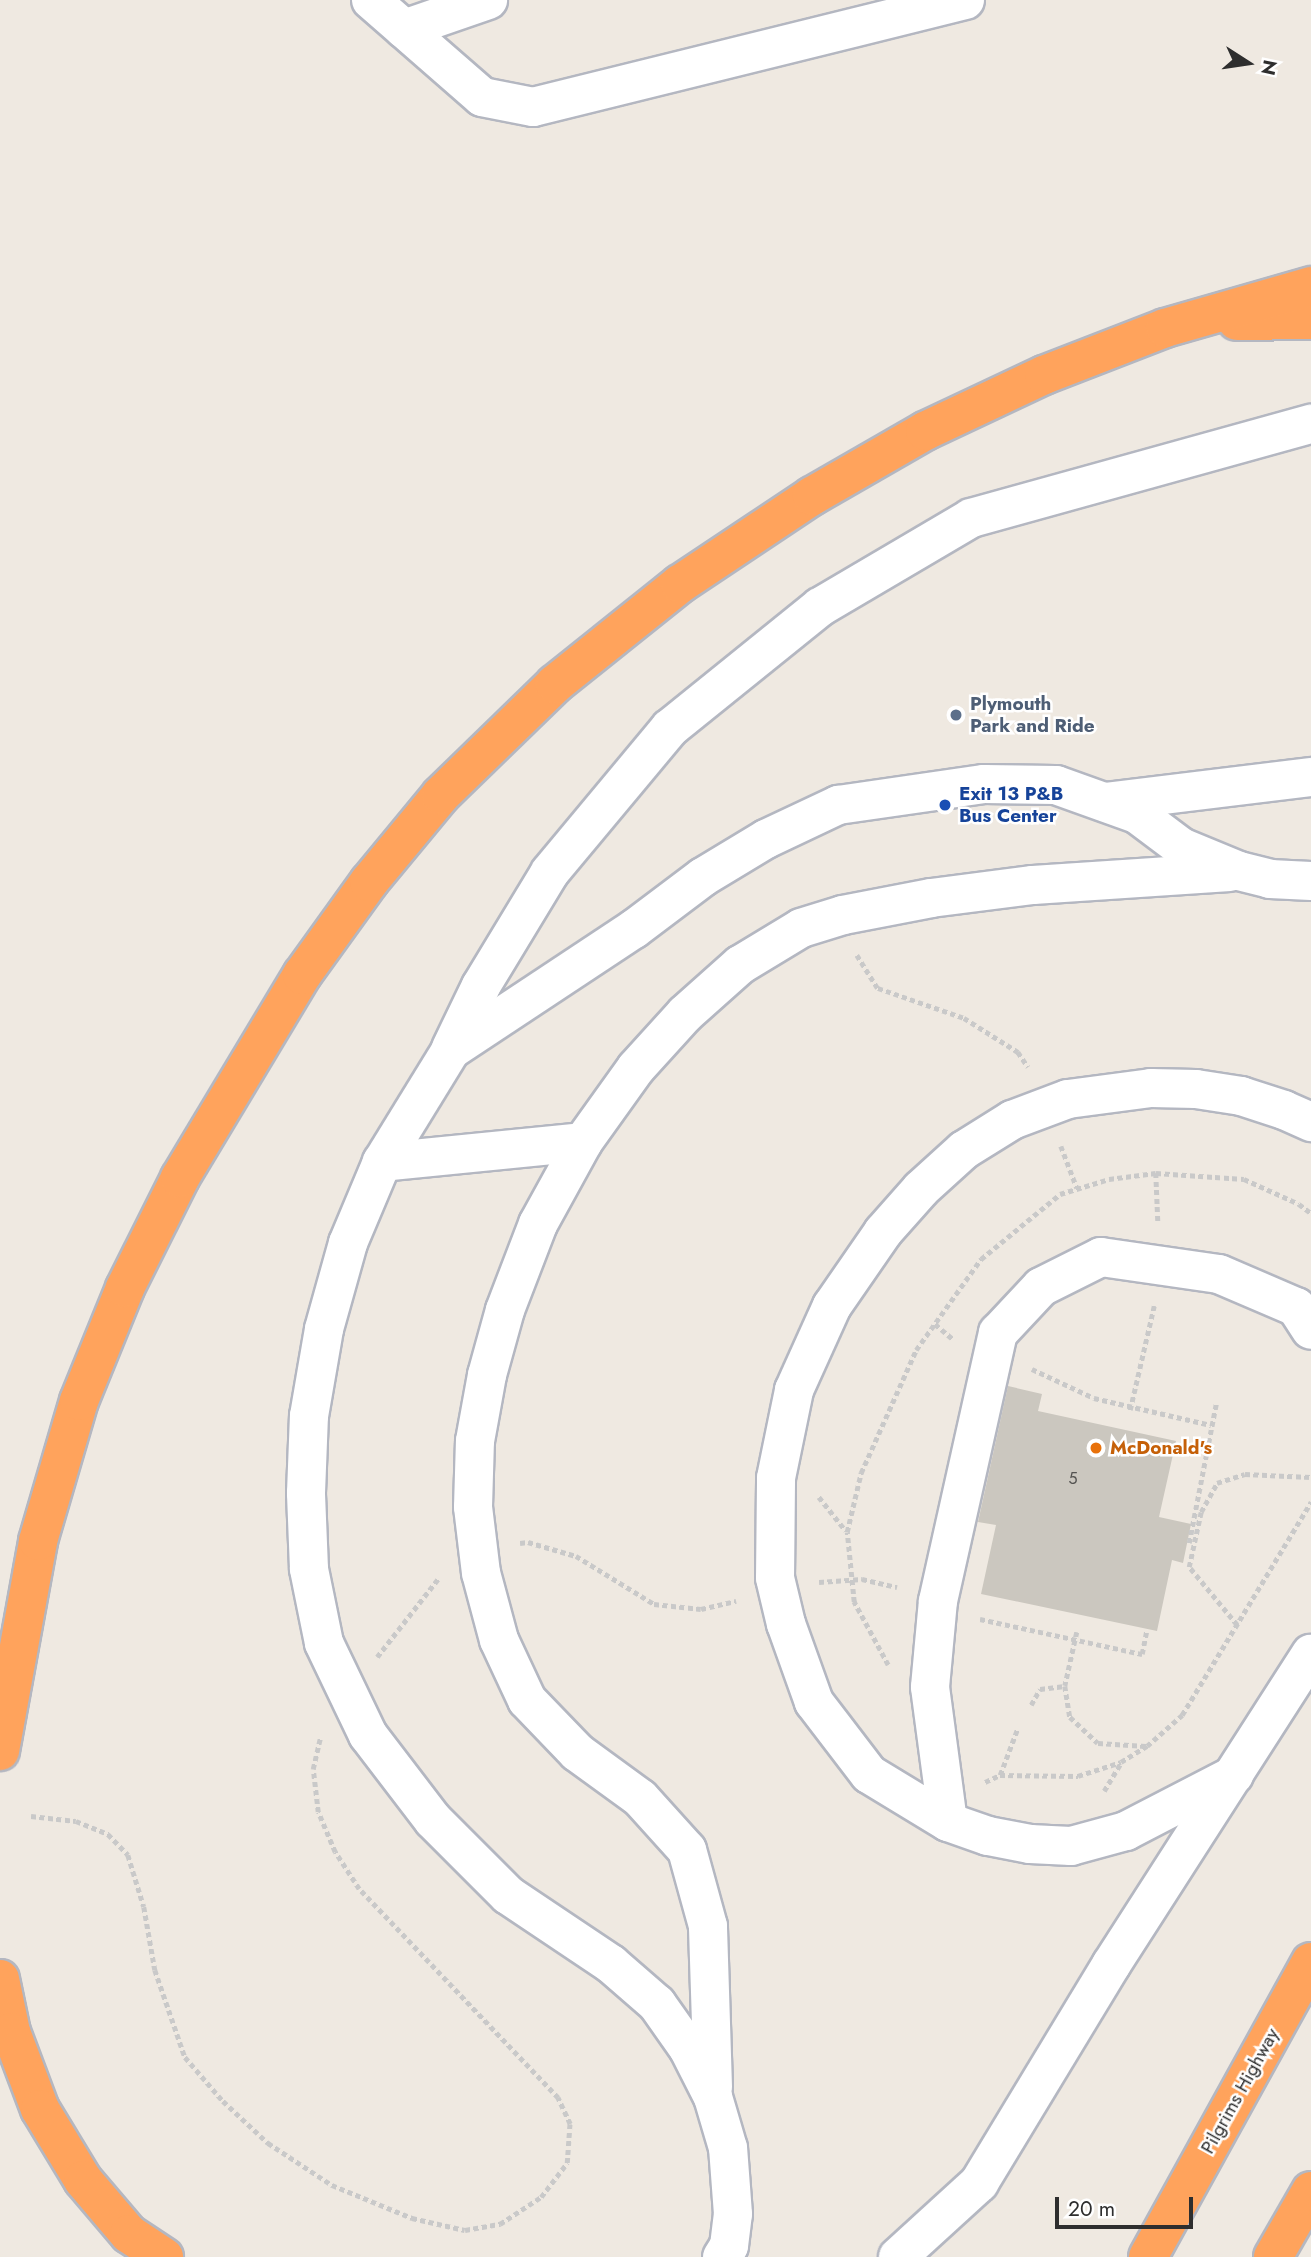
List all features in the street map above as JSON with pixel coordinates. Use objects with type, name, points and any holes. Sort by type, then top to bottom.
[{"type":"highway","points":[[0,1751],[38,1541],[79,1401],[125,1288],[180,1178],[302,975],[369,882],[441,795],[555,684],[680,584],[812,496],[925,431],[1044,375],[1165,328],[1311,286]]},
{"type":"highway","points":[[1165,328],[1254,319],[1311,320]]},
{"type":"highway","name":"Pilgrims Highway","points":[[1148,2257],[1311,1962]]},
{"type":"highway","points":[[0,1979],[11,2032],[47,2120],[83,2180],[129,2234],[164,2257]]},
{"type":"highway","points":[[1273,2257],[1311,2192]]},
{"type":"lane","points":[[371,0],[482,97],[533,107],[965,0]]},
{"type":"lane","points":[[404,29],[488,0]]},
{"type":"lane","points":[[722,2257],[729,2246],[732,2225],[733,2181],[728,2148],[713,2097],[688,2048],[657,2004],[611,1964],[508,1895],[433,1820],[368,1735],[324,1643],[309,1570],[306,1493],[309,1416],[327,1317],[348,1243],[382,1162],[451,1050],[481,986],[550,872],[670,728],[820,607],[971,518],[1311,424]]},
{"type":"lane","points":[[1105,802],[1311,777]]},
{"type":"lane","points":[[451,1050],[623,936],[703,877],[766,839],[838,805],[984,784],[1056,785],[1137,814],[1181,847],[1239,871],[1270,879],[1311,881]]},
{"type":"lane","points":[[713,2097],[708,1926],[687,1850],[640,1798],[577,1752],[527,1700],[499,1640],[481,1573],[472,1507],[475,1441],[487,1375],[505,1310],[538,1224],[583,1142],[636,1068],[685,1014],[740,965],[801,928],[931,898],[1033,885],[1239,871]]},
{"type":"lane","points":[[1234,1775],[1126,1831],[1071,1846],[1030,1844],[988,1836],[948,1822],[869,1774],[814,1702],[786,1624],[775,1578],[776,1478],[794,1390],[832,1306],[883,1232],[921,1189],[964,1150],[1012,1120],[1047,1107],[1103,1092],[1151,1088],[1196,1089],[1241,1096],[1311,1122]]},
{"type":"lane","points":[[382,1162],[583,1142]]},
{"type":"lane","points":[[948,1822],[930,1687],[936,1614],[998,1333],[1041,1287],[1101,1257],[1219,1274],[1297,1307],[1311,1330]]},
{"type":"lane","points":[[898,2257],[979,2183],[1111,1965],[1311,1654]]},
{"type":"path","points":[[835,918],[878,988],[964,1018],[1018,1052],[1039,1085],[1077,1188]]},
{"type":"path","points":[[935,1324],[962,1346],[1018,1362],[1094,1398],[1211,1425]]},
{"type":"path","points":[[1216,1404],[1190,1543],[1189,1567],[1237,1625]]},
{"type":"path","points":[[1190,1543],[1201,1512],[1217,1483],[1245,1474],[1311,1477]]},
{"type":"path","points":[[817,1494],[847,1532]]},
{"type":"path","points":[[984,1783],[1000,1775],[1078,1776],[1121,1762],[1147,1746],[1182,1715],[1311,1502]]},
{"type":"path","points":[[1077,1632],[1065,1686],[1070,1717],[1098,1742],[1147,1746]]},
{"type":"path","points":[[1031,1705],[1040,1689],[1065,1686]]},
{"type":"path","points":[[1000,1775],[1017,1730]]},
{"type":"building","points":[[1008,1386],[1042,1394],[1038,1411],[1176,1441],[1159,1517],[1191,1524],[1183,1563],[1172,1560],[1157,1631],[981,1594],[996,1525],[978,1522]]},
{"type":"place","name":"Plymouth Park and Ride","points":[[956,715]]},
{"type":"place","name":"Exit 13 P&B Bus Center","points":[[945,805]]},
{"type":"place","name":"McDonald's","points":[[1096,1448]]}]
